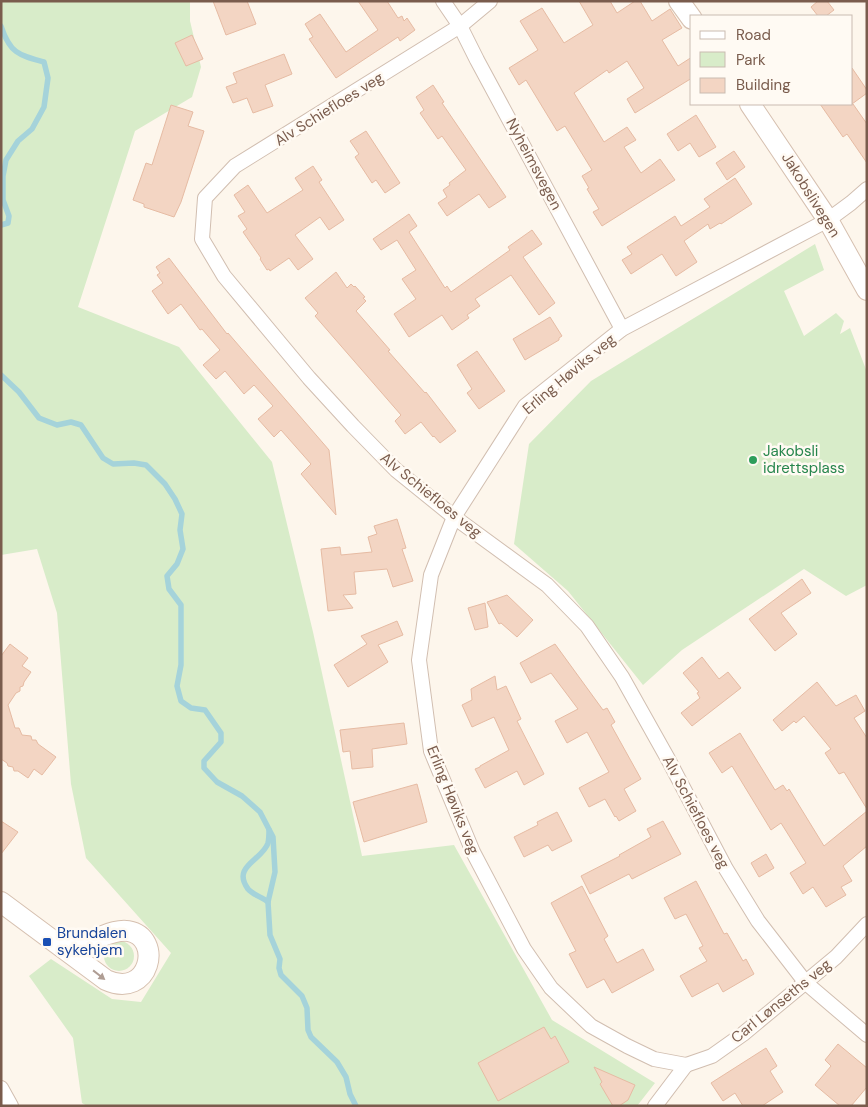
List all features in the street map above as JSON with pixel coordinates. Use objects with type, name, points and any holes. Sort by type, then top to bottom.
[{"type":"street","name":"Nyheimsvegen","points":[[443,1],[460,26],[622,329]]},
{"type":"street","name":"Alv Schiefloes veg","points":[[490,1],[460,26],[235,166],[206,198],[202,239],[224,276],[253,312],[346,419],[396,470],[454,517],[547,584],[587,626],[622,677],[726,869],[758,921],[806,983],[867,1035]]},
{"type":"street","points":[[680,1],[690,16]]},
{"type":"street","name":"Jakobslivegen","points":[[751,105],[828,220],[867,290]]},
{"type":"street","name":"Erling Høviks veg","points":[[686,1065],[654,1058],[627,1046],[591,1026],[557,994],[524,950],[473,852],[431,751],[418,660],[431,575],[454,517],[525,406],[622,329],[828,220],[867,189]]},
{"type":"street","points":[[1,902],[60,945]]},
{"type":"street","name":"Carl Lønseths veg","points":[[686,1065],[712,1056],[743,1034],[836,957],[867,924]]},
{"type":"street","points":[[655,1106],[686,1065]]},
{"type":"street","points":[[1,1088],[11,1106]]},
{"type":"green space","points":[[1,1],[190,1],[190,21],[201,67],[192,97],[135,131],[78,307],[179,347],[272,462],[313,632],[362,856],[454,845],[552,1020],[655,1083],[637,1106],[87,1106],[82,1103],[73,1038],[29,976],[51,959],[112,999],[141,1002],[171,953],[86,858],[71,784],[57,613],[37,549],[1,555]]},
{"type":"green space","points":[[815,244],[824,270],[784,291],[804,336],[836,313],[844,321],[840,334],[850,328],[867,372],[867,585],[846,596],[804,569],[682,650],[643,685],[568,591],[514,544],[529,444],[591,381]]},
{"type":"green space","points":[[119,941],[125,942],[133,950],[133,962],[125,970],[119,971],[113,970],[105,962],[104,956],[105,950],[113,942]]},
{"type":"building","points":[[213,1],[247,1],[256,24],[226,35]]},
{"type":"building","points":[[358,1],[387,1],[398,18],[402,16],[404,21],[407,18],[415,30],[400,41],[398,37],[336,78],[309,39],[313,37],[305,24],[320,14],[346,52],[378,30]]},
{"type":"building","points":[[579,1],[610,1],[617,13],[635,1],[640,1],[652,21],[670,9],[682,28],[662,40],[678,66],[690,58],[690,79],[635,113],[627,99],[644,88],[627,61],[609,73],[607,70],[574,93],[604,142],[627,127],[636,140],[624,147],[641,173],[660,159],[675,180],[602,226],[593,212],[599,209],[587,189],[589,188],[582,176],[592,170],[565,126],[557,131],[526,80],[519,85],[509,68],[538,50],[520,21],[542,8],[564,43],[593,25]]},
{"type":"building","points":[[818,1],[827,1],[834,10],[827,15],[817,15],[811,7]]},
{"type":"building","points":[[192,35],[203,59],[186,66],[175,43]]},
{"type":"building","points":[[284,54],[292,74],[265,85],[273,106],[253,113],[247,98],[233,103],[226,87],[237,83],[233,73]]},
{"type":"building","points":[[853,69],[867,90],[867,93],[853,103]]},
{"type":"building","points":[[433,85],[444,102],[442,103],[506,197],[489,208],[479,194],[447,216],[438,203],[447,197],[443,190],[466,170],[442,136],[438,139],[420,113],[424,110],[416,97]]},
{"type":"building","points":[[853,104],[867,124],[867,163],[847,134],[843,137],[821,105]]},
{"type":"building","points":[[171,105],[193,112],[188,126],[204,131],[181,202],[174,217],[144,207],[144,204],[133,200],[146,163],[152,165]]},
{"type":"building","points":[[696,115],[716,147],[699,157],[690,143],[678,151],[667,134]]},
{"type":"building","points":[[366,131],[400,183],[385,193],[376,180],[372,183],[355,157],[359,154],[350,141]]},
{"type":"building","points":[[734,151],[745,167],[727,180],[716,163]]},
{"type":"building","points":[[313,166],[322,180],[319,182],[344,220],[329,230],[320,217],[295,235],[313,259],[298,270],[289,258],[270,271],[269,269],[267,270],[243,232],[247,229],[238,216],[245,212],[234,195],[248,185],[267,213],[303,190],[295,178]]},
{"type":"building","points":[[735,178],[752,204],[710,229],[708,224],[684,241],[697,262],[676,276],[662,254],[631,274],[622,260],[632,254],[627,247],[675,216],[681,226],[710,207],[704,199]]},
{"type":"building","points":[[409,214],[417,226],[409,232],[445,288],[447,286],[451,292],[510,250],[508,247],[532,230],[542,244],[523,257],[555,303],[539,315],[511,275],[475,299],[480,306],[467,315],[469,318],[452,330],[442,315],[409,337],[394,314],[416,299],[402,279],[416,270],[397,240],[381,250],[373,239]]},
{"type":"building","points":[[169,258],[227,334],[329,450],[336,515],[301,474],[311,464],[281,430],[274,437],[258,419],[273,406],[254,385],[244,394],[225,371],[216,379],[203,365],[220,350],[202,329],[200,330],[181,304],[168,314],[152,291],[163,283],[157,275],[160,273],[156,267]]},
{"type":"building","points":[[336,272],[347,288],[351,284],[355,286],[365,297],[363,298],[366,301],[356,311],[390,350],[388,351],[426,392],[456,431],[440,443],[421,422],[405,434],[395,421],[401,415],[315,316],[318,313],[305,298]]},
{"type":"building","points":[[550,317],[562,336],[559,340],[525,360],[513,339]]},
{"type":"building","points":[[477,351],[505,391],[479,409],[467,393],[472,389],[457,365]]},
{"type":"building","points":[[397,519],[406,548],[402,549],[413,581],[393,587],[387,569],[354,572],[356,594],[343,595],[353,608],[328,611],[321,549],[340,547],[341,555],[372,552],[368,537],[377,534],[374,526]]},
{"type":"building","points":[[802,579],[811,593],[781,613],[797,634],[775,651],[749,619]]},
{"type":"building","points":[[507,595],[533,620],[517,637],[501,623],[499,624],[487,602]]},
{"type":"building","points":[[485,603],[488,627],[475,630],[468,608]]},
{"type":"building","points":[[397,621],[403,635],[378,645],[388,662],[348,687],[334,665],[367,644],[361,636]]},
{"type":"building","points":[[10,644],[28,658],[22,666],[31,672],[23,686],[20,687],[20,691],[16,693],[8,705],[15,728],[19,728],[22,735],[31,736],[32,740],[36,740],[38,744],[56,757],[42,775],[34,769],[28,778],[18,771],[14,771],[13,767],[8,766],[1,759],[1,656]]},
{"type":"building","points":[[555,644],[603,710],[607,708],[615,722],[611,725],[641,779],[624,789],[636,811],[619,821],[605,799],[589,807],[579,788],[609,772],[587,732],[567,743],[555,721],[578,709],[551,673],[531,683],[520,663]]},
{"type":"building","points":[[702,657],[719,679],[728,672],[741,688],[692,726],[681,713],[700,698],[697,693],[699,692],[683,673]]},
{"type":"building","points":[[495,676],[497,690],[506,686],[521,719],[517,721],[544,774],[524,785],[517,771],[485,788],[475,769],[509,750],[494,717],[472,727],[462,705],[472,700],[471,689]]},
{"type":"building","points":[[817,682],[836,706],[856,695],[865,711],[854,718],[867,738],[867,809],[844,772],[839,774],[825,753],[831,749],[804,716],[796,723],[794,721],[782,731],[773,720]]},
{"type":"building","points":[[404,723],[407,744],[372,749],[373,767],[352,769],[350,751],[343,752],[340,730]]},
{"type":"building","points":[[740,733],[775,790],[783,785],[787,791],[789,789],[824,846],[867,811],[867,846],[843,866],[852,881],[841,887],[846,895],[826,907],[813,887],[803,894],[790,873],[806,863],[781,823],[771,830],[732,766],[722,773],[709,753]]},
{"type":"building","points":[[417,784],[427,822],[364,842],[353,802]]},
{"type":"building","points":[[557,812],[572,841],[552,851],[548,845],[524,857],[514,837],[538,825],[537,822]]},
{"type":"building","points":[[1,821],[18,832],[1,854]]},
{"type":"building","points":[[663,821],[681,854],[632,879],[629,874],[590,894],[581,876],[620,856],[651,837],[647,829]]},
{"type":"building","points":[[766,854],[774,868],[759,877],[751,863]]},
{"type":"building","points":[[696,881],[724,934],[727,933],[743,961],[746,959],[754,974],[723,992],[718,983],[692,997],[680,976],[707,961],[699,948],[703,946],[686,914],[675,919],[664,898]]},
{"type":"building","points":[[582,886],[608,936],[604,939],[617,963],[643,949],[654,970],[612,993],[604,979],[587,988],[569,954],[576,951],[551,903]]},
{"type":"building","points":[[544,1027],[551,1039],[555,1036],[569,1062],[498,1101],[478,1063]]},
{"type":"building","points":[[838,1044],[867,1068],[867,1087],[851,1106],[840,1106],[815,1085],[831,1066],[825,1060]]},
{"type":"building","points":[[766,1048],[777,1066],[770,1071],[783,1092],[762,1106],[743,1106],[735,1093],[723,1101],[711,1083]]},
{"type":"building","points":[[594,1067],[635,1085],[628,1100],[619,1106],[613,1106],[600,1084],[602,1082]]},
{"type":"waterway","points":[[1,26],[8,42],[16,52],[44,62],[48,78],[44,107],[32,129],[18,141],[6,160],[3,176],[3,200],[9,216],[8,223],[1,225]]},
{"type":"waterway","points":[[1,375],[19,392],[39,418],[57,425],[71,422],[81,425],[103,458],[113,464],[134,463],[146,465],[165,484],[175,499],[182,514],[180,530],[183,549],[177,564],[167,576],[169,589],[181,605],[181,665],[177,686],[181,701],[191,708],[205,710],[221,733],[221,742],[204,761],[204,768],[217,782],[242,796],[260,812],[273,837],[275,872],[268,902],[270,935],[280,959],[279,968],[281,975],[302,996],[307,1008],[308,1030],[311,1037],[337,1062],[346,1077],[350,1094],[356,1106]]},
{"type":"waterway","points":[[268,902],[248,889],[243,874],[265,849],[269,830]]},
{"type":"place","name":"Jakobsli idrettsplass","points":[[753,460]]},
{"type":"place","name":"Brundalen sykehjem","points":[[47,942]]}]
